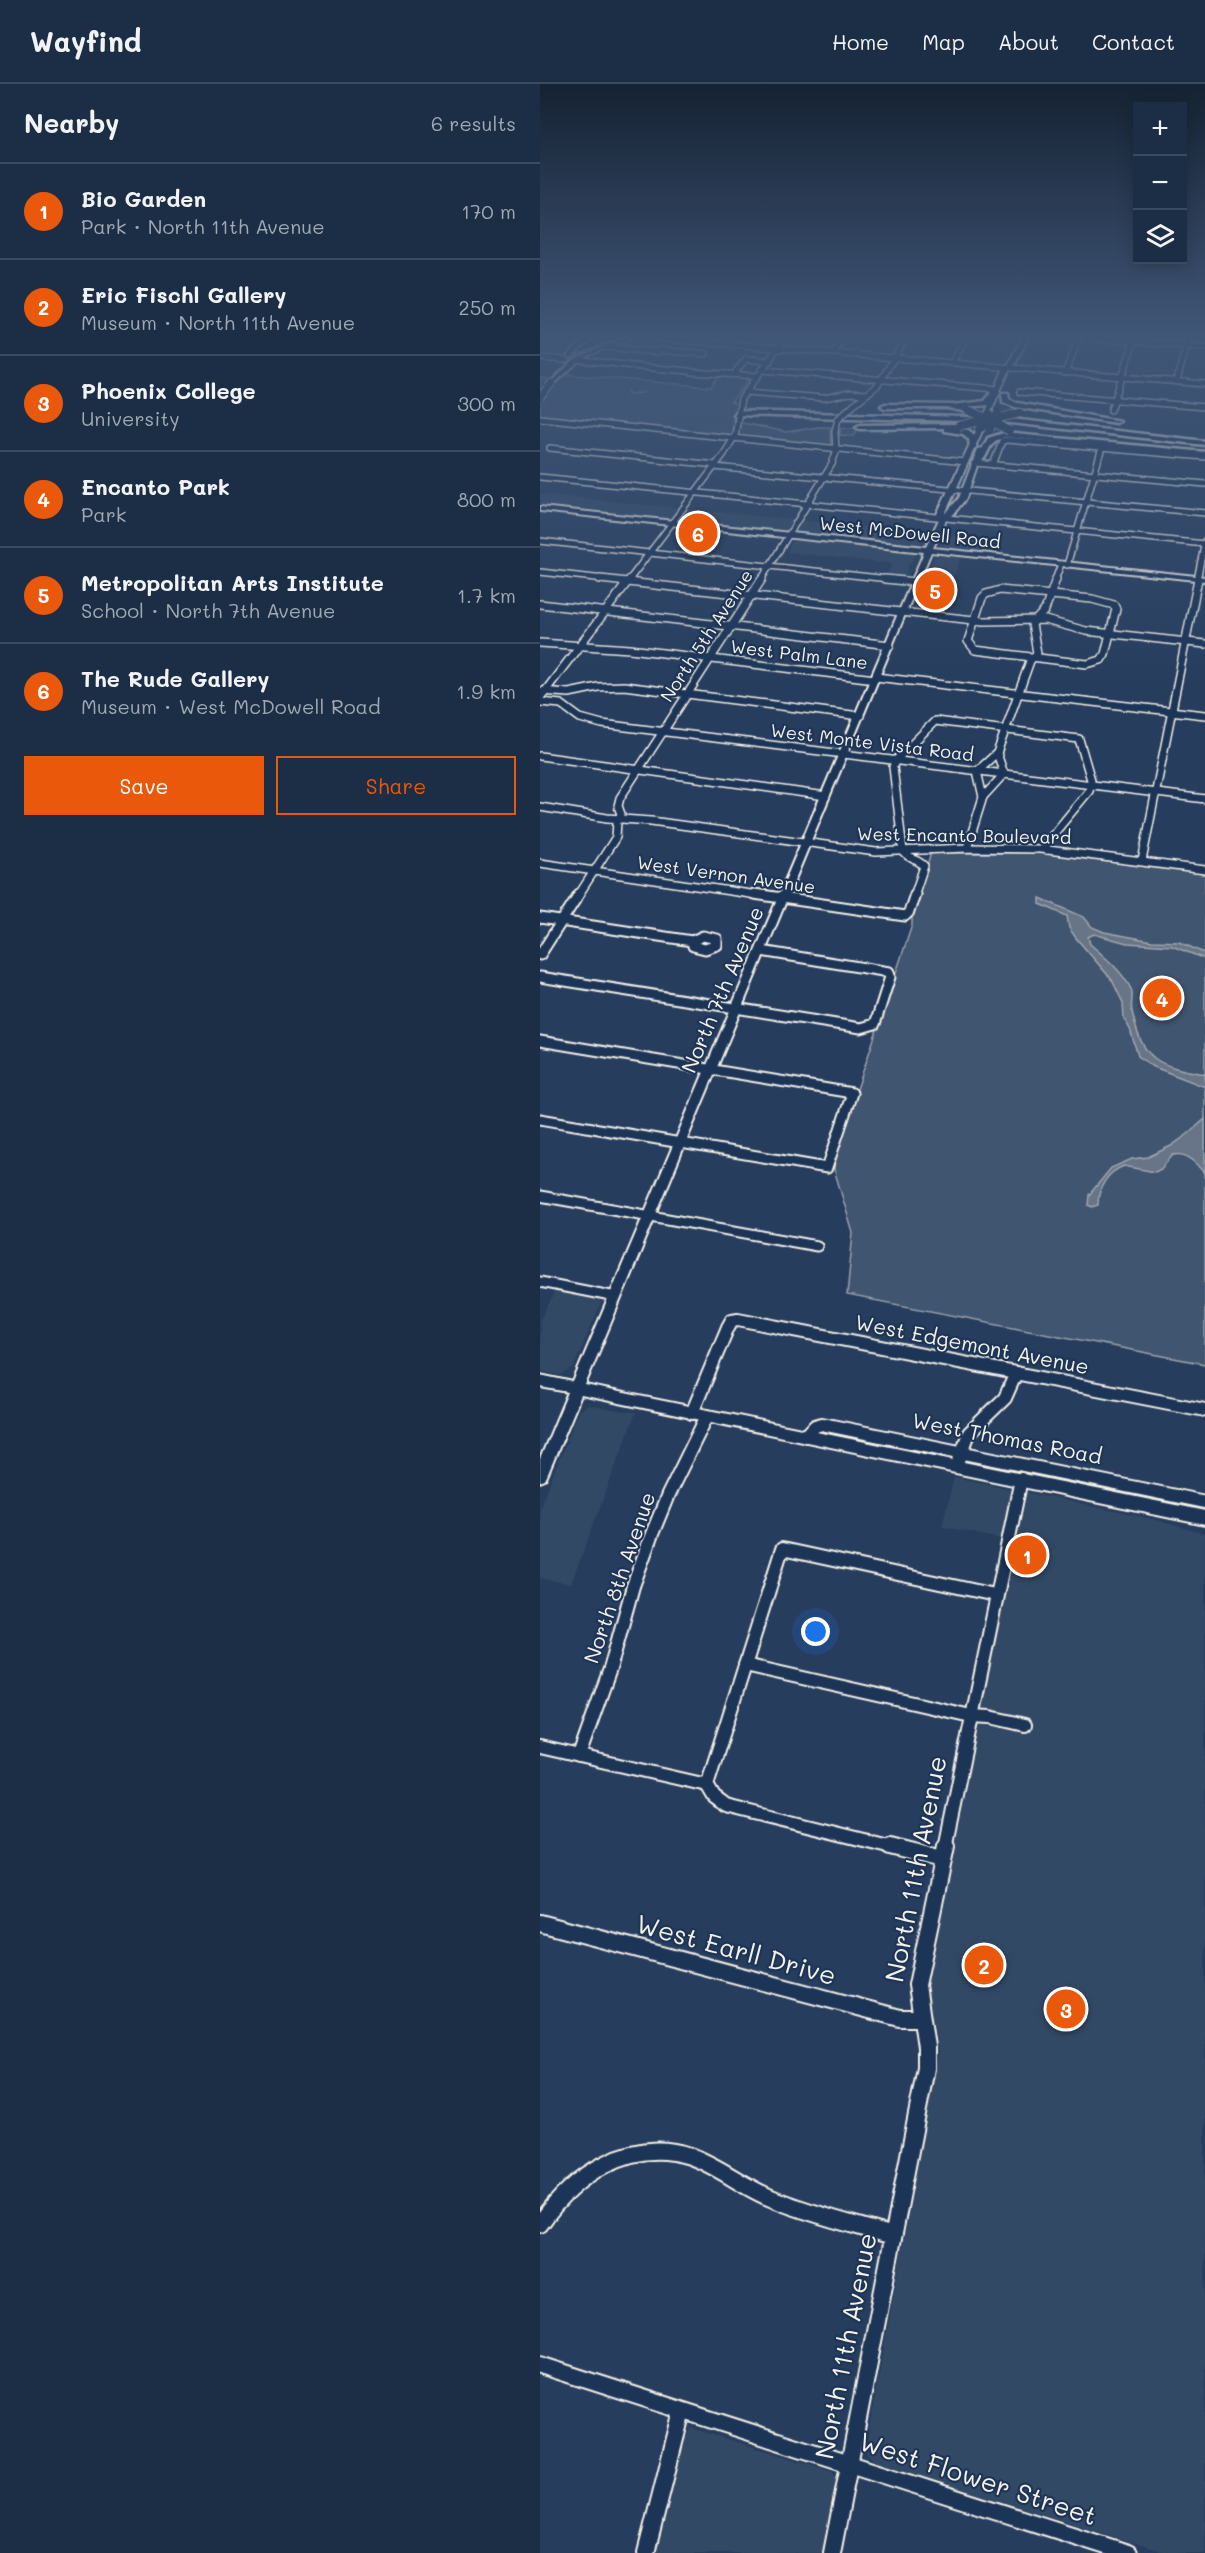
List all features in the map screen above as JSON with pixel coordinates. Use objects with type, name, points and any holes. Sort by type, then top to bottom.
[{"type":"highway","points":[[975,463],[984,453]]},
{"type":"highway","points":[[1188,453],[1205,455]]},
{"type":"main road","name":"North 7th Avenue","points":[[943,519],[941,514],[969,453]]},
{"type":"main road","name":"North 7th Avenue","points":[[540,1476],[904,612],[927,550],[943,519],[951,515],[965,491],[978,453]]},
{"type":"main road","name":"West McDowell Road","points":[[540,509],[1202,578]]},
{"type":"main road","name":"West Thomas Road","points":[[540,1381],[1205,1518]]},
{"type":"street","points":[[598,453],[953,490],[1205,513]]},
{"type":"street","points":[[541,696],[724,453]]},
{"type":"street","name":"North 5th Avenue","points":[[540,955],[616,837],[620,815],[618,800],[789,536],[835,453]]},
{"type":"street","points":[[862,453],[965,462]]},
{"type":"street","points":[[993,465],[999,453]]},
{"type":"street","points":[[983,797],[977,771],[996,753],[1032,657],[1037,650],[1032,629],[1035,619],[1045,610],[1077,532],[1100,453]]},
{"type":"street","points":[[1179,453],[1205,455]]},
{"type":"street","points":[[975,463],[1205,484]]},
{"type":"street","points":[[540,477],[943,519],[1205,543],[1202,578],[1185,641],[1142,861]]},
{"type":"street","points":[[540,541],[915,582]]},
{"type":"street","points":[[540,572],[974,620],[1035,619],[1110,634],[1205,644]]},
{"type":"street","points":[[1000,590],[1051,596],[1092,599],[1113,605],[1116,609],[1105,654],[1101,660],[1094,662],[1032,657],[971,648],[968,641],[983,596],[1000,590]]},
{"type":"street","points":[[540,604],[890,645]]},
{"type":"street","name":"West Palm Lane","points":[[540,643],[630,649],[1205,715]]},
{"type":"street","points":[[541,696],[611,686],[860,716]]},
{"type":"street","points":[[561,704],[569,693]]},
{"type":"street","name":"West Monte Vista Road","points":[[541,696],[591,721],[844,755],[1205,799]]},
{"type":"street","points":[[903,851],[893,767],[895,761],[935,721],[1079,739],[1090,785],[1089,790],[1047,842],[1047,850]]},
{"type":"street","points":[[967,848],[983,797],[1004,774],[996,753]]},
{"type":"street","points":[[540,756],[826,796]]},
{"type":"street","name":"West Encanto Boulevard","points":[[540,805],[876,852],[967,848],[1047,850],[1205,870]]},
{"type":"street","name":"West Encanto Boulevard","points":[[620,815],[634,820],[651,821]]},
{"type":"street","points":[[617,829],[624,823],[634,820]]},
{"type":"street","name":"West Vernon Avenue","points":[[540,863],[903,916],[908,915],[924,865],[904,855],[903,851]]},
{"type":"street","points":[[540,918],[692,941]]},
{"type":"street","points":[[540,977],[870,1027],[877,1016],[890,977],[889,972],[762,951]]},
{"type":"street","points":[[540,1041],[852,1093],[827,1168],[540,1119]]},
{"type":"street","points":[[540,1196],[817,1246]]},
{"type":"street","points":[[540,1282],[616,1297]]},
{"type":"street","name":"West Edgemont Avenue","points":[[732,1320],[738,1319],[1205,1410]]},
{"type":"street","name":"North 8th Avenue","points":[[579,1756],[610,1669],[633,1586],[700,1415],[732,1320]]},
{"type":"street","points":[[957,1466],[969,1433],[978,1422],[1003,1403],[1011,1391],[1016,1373]]},
{"type":"street","name":"West Thomas Road","points":[[806,1436],[815,1426],[822,1424],[961,1450],[1205,1502]]},
{"type":"street","name":"North 11th Avenue","points":[[832,2553],[926,2067],[927,2052],[920,2018],[917,1985],[995,1595],[1021,1479]]},
{"type":"street","points":[[707,1785],[782,1549],[995,1595]]},
{"type":"street","points":[[745,1665],[971,1716],[990,1717],[1025,1725]]},
{"type":"street","points":[[540,1747],[707,1785],[714,1797],[726,1806],[942,1859]]},
{"type":"street","name":"West Earll Drive","points":[[540,1923],[900,2018],[920,2018]]},
{"type":"street","points":[[540,2224],[548,2210],[582,2176],[622,2156],[654,2150],[673,2151],[692,2157],[773,2199],[893,2236]]},
{"type":"street","name":"West Flower Street","points":[[540,2365],[1128,2553]]},
{"type":"street","points":[[646,2553],[682,2411]]},
{"type":"shaded area","points":[[898,453],[964,453],[959,459]]},
{"type":"shaded area","points":[[540,494],[925,533],[920,544],[916,545],[561,508],[540,505]]},
{"type":"shaded area","points":[[944,535],[992,540],[987,554],[941,548],[939,547]]},
{"type":"shaded area","points":[[792,541],[916,554],[908,567],[907,577],[886,576],[892,564],[787,552]]},
{"type":"shaded area","points":[[940,555],[961,557],[940,612],[915,610],[913,609],[934,557]]},
{"type":"shaded area","points":[[931,853],[1040,853],[1205,874],[1205,1364],[847,1295],[853,1233],[834,1169],[835,1155],[912,925],[912,914]]},
{"type":"shaded area","points":[[1040,898],[1084,917],[1092,927],[1104,932],[1152,941],[1179,942],[1204,953],[1205,959],[1172,946],[1127,943],[1094,934],[1088,937],[1090,944],[1118,970],[1128,983],[1132,994],[1136,1028],[1147,1051],[1164,1064],[1205,1074],[1205,1087],[1154,1067],[1138,1056],[1130,1029],[1124,1019],[1123,1003],[1112,980],[1076,938],[1069,928],[1067,916],[1040,904]]},
{"type":"shaded area","points":[[1205,1119],[1205,1173],[1191,1159],[1183,1155],[1173,1155],[1161,1169],[1155,1172],[1124,1166],[1108,1176],[1102,1187],[1098,1205],[1092,1207],[1088,1205],[1089,1195],[1111,1168],[1132,1159],[1148,1157],[1171,1146]]},
{"type":"shaded area","points":[[556,1289],[598,1297],[601,1303],[573,1369],[560,1375],[540,1371],[540,1322]]},
{"type":"shaded area","points":[[587,1405],[636,1412],[571,1584],[540,1578],[540,1507],[579,1411]]},
{"type":"shaded area","points":[[954,1477],[1156,1520],[1205,1534],[1205,2553],[1167,2553],[877,2462],[868,2455],[866,2445],[938,2055],[935,2029],[925,1993],[1014,1542],[942,1526]]},
{"type":"shaded area","points":[[691,2428],[832,2471],[837,2479],[823,2553],[656,2553],[685,2439]]},
{"type":"place","name":"The Rude Gallery","points":[[698,533]]},
{"type":"place","name":"Metropolitan Arts Institute","points":[[935,590]]},
{"type":"place","name":"Encanto Park","points":[[1162,998]]},
{"type":"place","name":"Bio Garden","points":[[1027,1555]]},
{"type":"place","name":"Eric Fischl Gallery","points":[[984,1965]]},
{"type":"place","name":"Phoenix College","points":[[1066,2009]]}]
